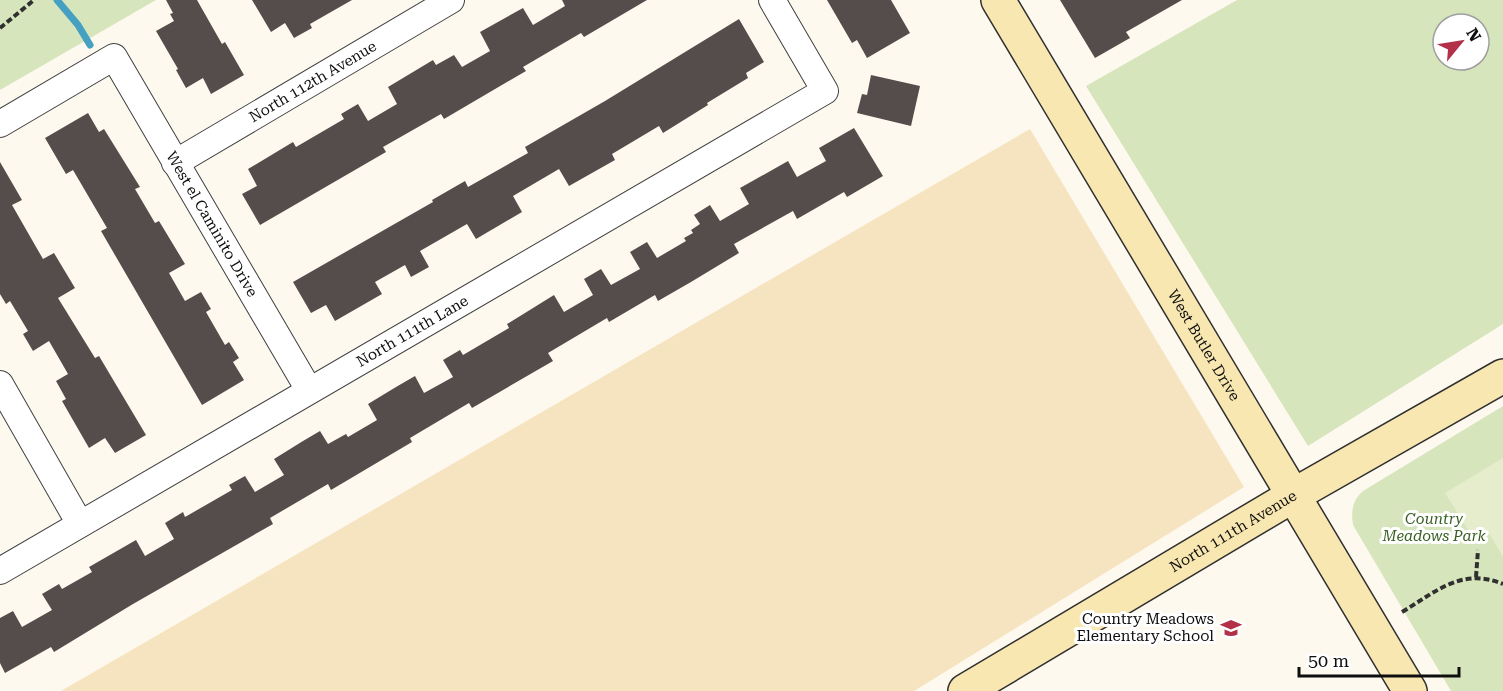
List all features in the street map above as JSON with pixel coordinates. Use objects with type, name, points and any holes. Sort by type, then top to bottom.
[{"type":"street","name":"North 112th Avenue","points":[[175,162],[451,0]]},
{"type":"street","name":"North 111th Lane","points":[[0,571],[825,91],[772,0]]},
{"type":"street","name":"West Butler Drive","points":[[998,0],[1410,691]]},
{"type":"street","name":"West el Caminito Drive","points":[[0,124],[114,57],[309,390]]},
{"type":"street","name":"North 111th Avenue","points":[[965,691],[1294,495],[1503,376]]},
{"type":"street","points":[[0,384],[80,524]]},
{"type":"path","points":[[0,28],[34,0]]},
{"type":"path","points":[[1476,577],[1478,550]]},
{"type":"path","points":[[1402,612],[1452,584],[1476,577],[1491,579],[1503,584]]},
{"type":"green space","points":[[0,0],[156,0],[0,90]]},
{"type":"green space","points":[[1237,0],[1503,0],[1503,324],[1308,446],[1086,86]]},
{"type":"green space","name":"Country Meadows Park","points":[[1503,406],[1503,691],[1451,691],[1353,525],[1353,506],[1363,491]]},
{"type":"green space","points":[[1503,458],[1503,557],[1489,533],[1475,541],[1445,493]]},
{"type":"sand","points":[[1030,129],[1244,487],[914,691],[61,691]]},
{"type":"building","points":[[166,0],[197,0],[222,44],[225,42],[244,75],[211,94],[203,78],[186,88],[156,31],[174,21],[170,14],[173,13]]},
{"type":"building","points":[[252,0],[352,0],[310,24],[312,28],[294,38],[285,23],[271,32]]},
{"type":"building","points":[[562,0],[647,0],[584,37],[581,33],[523,67],[526,71],[444,119],[441,114],[383,147],[386,152],[260,225],[242,194],[257,186],[248,169],[293,142],[296,147],[344,119],[341,114],[358,104],[368,121],[397,104],[388,87],[433,60],[436,65],[454,55],[462,67],[490,51],[480,32],[523,8],[533,25],[565,6]]},
{"type":"building","points":[[827,0],[891,0],[910,33],[867,58],[857,40],[852,43]]},
{"type":"building","points":[[1060,0],[1182,0],[1126,32],[1130,38],[1095,58]]},
{"type":"building","points":[[739,19],[764,62],[746,73],[748,78],[663,133],[659,126],[612,154],[615,160],[569,186],[559,169],[513,196],[522,212],[476,239],[467,224],[420,251],[429,267],[411,277],[405,265],[375,282],[382,294],[335,321],[326,305],[311,313],[293,282],[433,202],[432,200],[465,181],[468,187],[528,153],[525,147]]},
{"type":"building","points":[[871,75],[920,86],[911,126],[857,113],[862,94],[867,95]]},
{"type":"building","points":[[88,113],[99,132],[104,129],[140,187],[135,189],[155,223],[159,221],[185,264],[169,273],[185,301],[201,292],[211,309],[206,312],[225,345],[229,342],[239,358],[233,362],[244,380],[202,405],[101,231],[107,228],[73,170],[66,174],[45,138]]},
{"type":"building","points":[[854,128],[883,176],[847,197],[844,192],[797,219],[793,211],[734,244],[739,253],[691,282],[658,301],[655,295],[609,322],[607,318],[548,353],[553,361],[472,408],[469,403],[410,438],[412,442],[331,490],[328,484],[270,518],[273,524],[54,652],[51,647],[5,673],[0,663],[0,618],[13,611],[22,627],[52,610],[42,594],[59,584],[62,589],[92,572],[89,567],[136,540],[145,556],[174,539],[165,523],[183,512],[185,517],[232,490],[229,485],[245,476],[255,492],[284,475],[274,459],[303,441],[320,431],[328,444],[346,434],[348,437],[377,420],[368,404],[415,376],[424,393],[453,377],[443,360],[460,350],[463,355],[509,328],[507,324],[554,295],[564,312],[593,295],[584,279],[601,269],[611,285],[640,269],[630,252],[647,242],[657,258],[686,241],[684,238],[693,233],[691,230],[700,224],[694,215],[710,205],[720,221],[749,204],[740,188],[788,161],[797,177],[826,161],[819,148]]},
{"type":"building","points":[[0,162],[22,200],[12,205],[43,259],[54,253],[75,288],[58,298],[95,358],[99,356],[146,435],[115,453],[105,438],[89,448],[62,401],[66,399],[56,381],[68,374],[49,341],[33,351],[23,334],[28,331],[10,301],[6,304],[0,294]]},
{"type":"waterway","points":[[57,0],[78,25],[90,45]]},
{"type":"place","name":"Country Meadows Elementary School","points":[[1231,628]]}]
